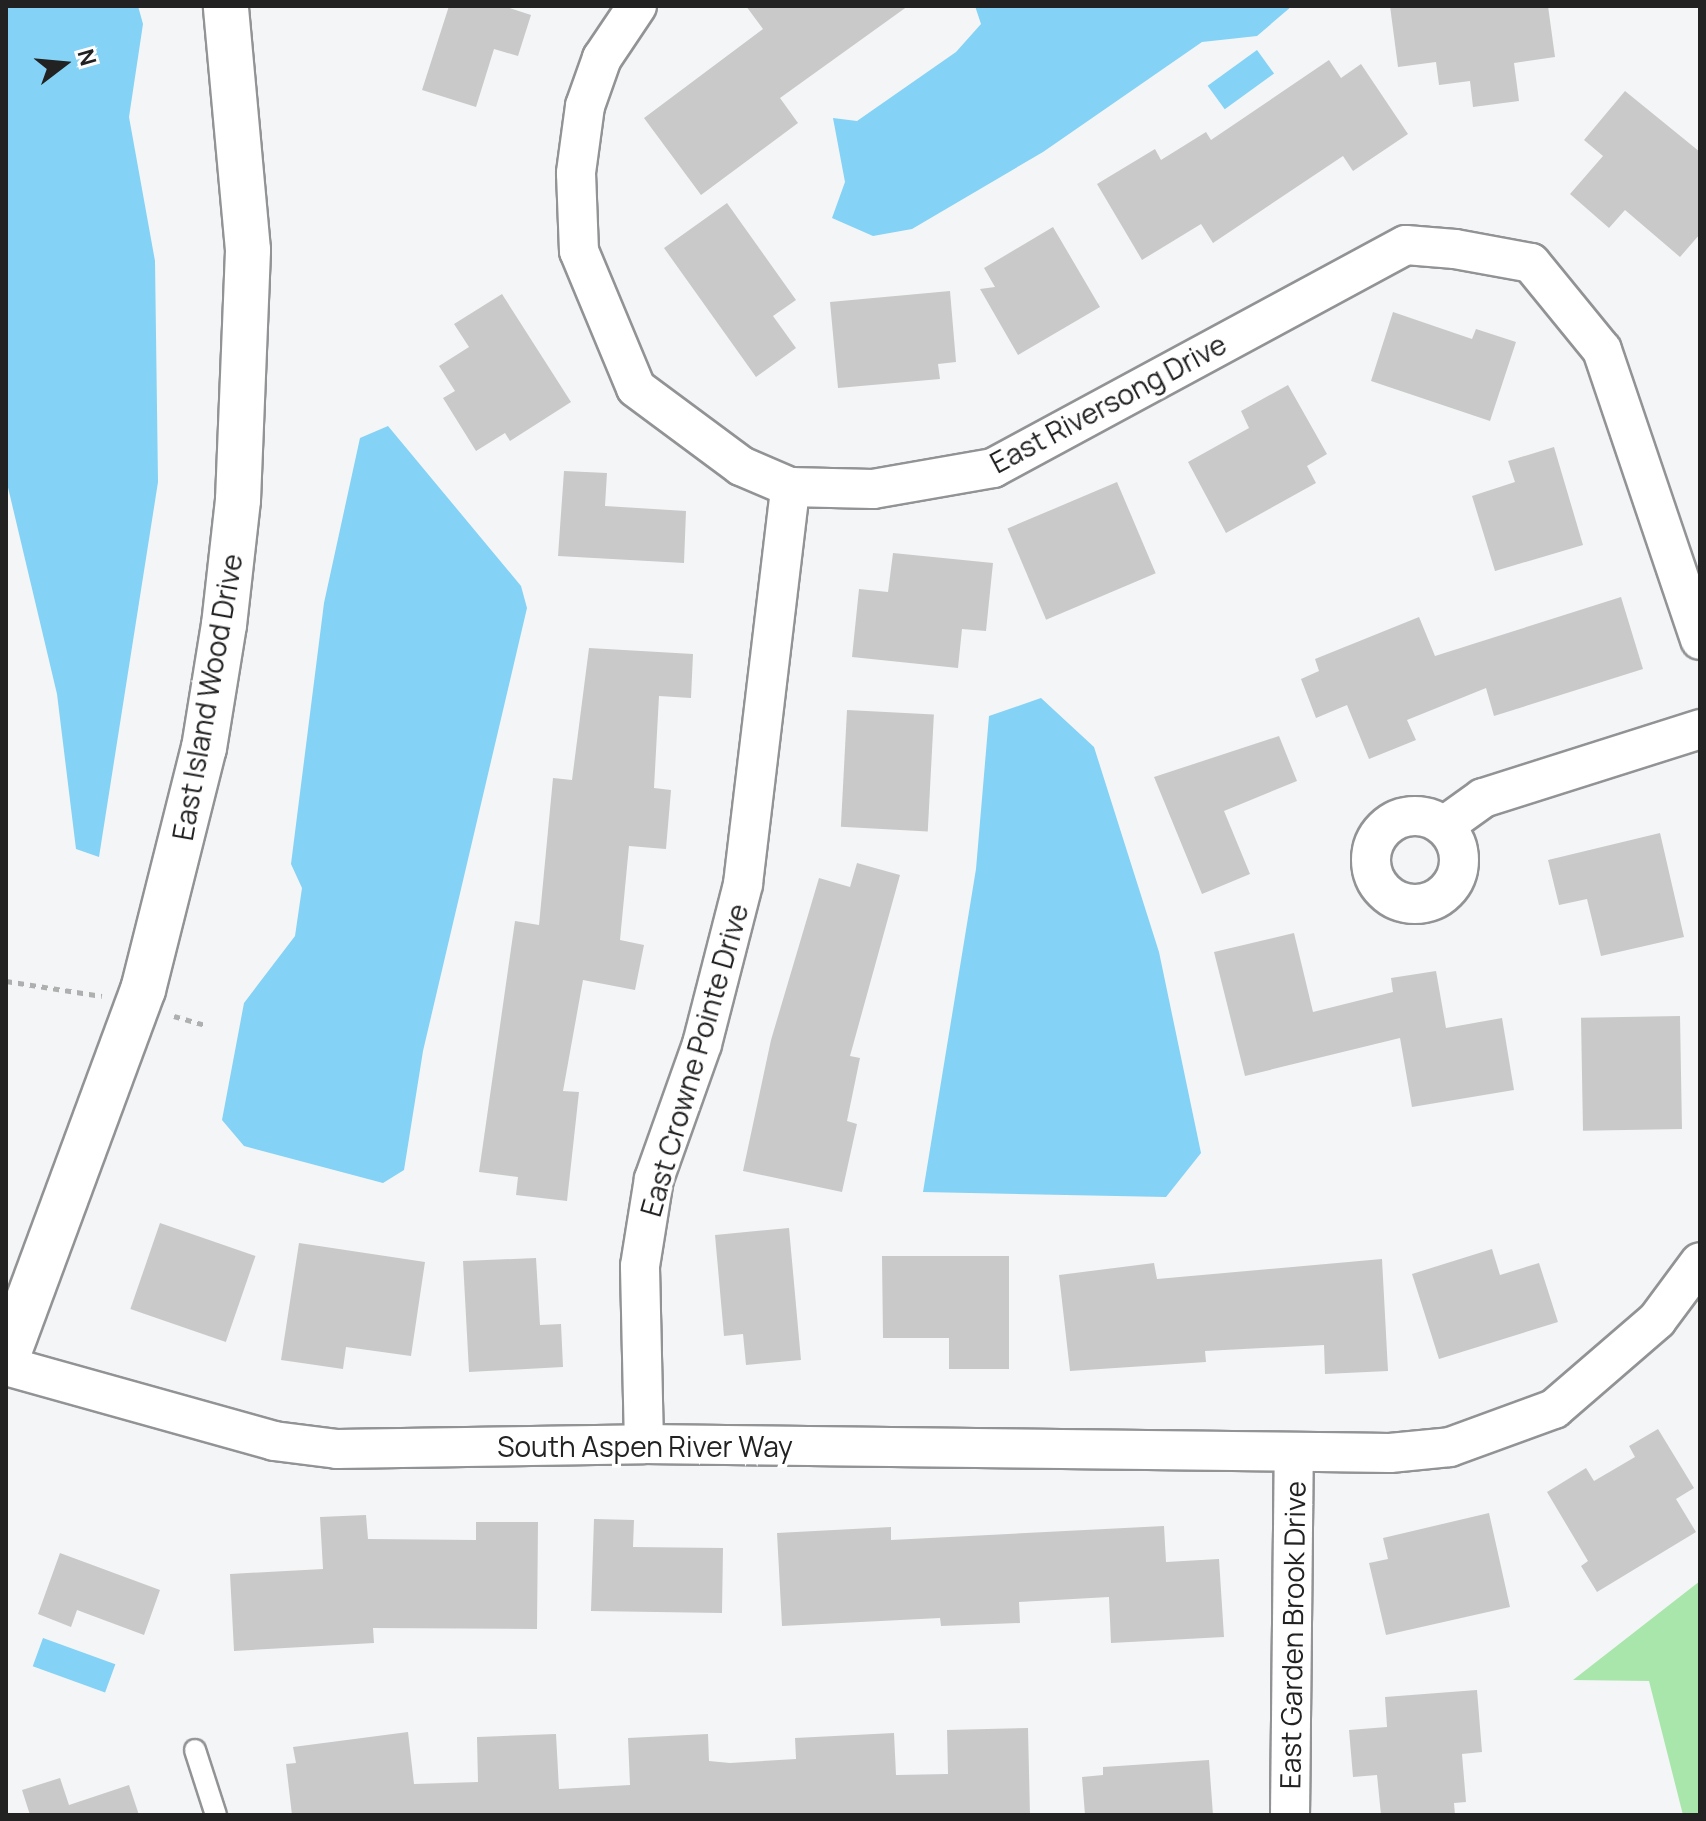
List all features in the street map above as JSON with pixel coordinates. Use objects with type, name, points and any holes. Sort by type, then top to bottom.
[{"type":"street","name":"East Island Wood Drive","points":[[6,1363],[143,990],[204,748],[224,625],[239,485],[248,250],[226,6]]},
{"type":"street","name":"East Riversong Drive","points":[[637,6],[602,58],[585,106],[576,173],[579,251],[636,388],[741,466],[790,487],[873,489],[993,468],[1406,245],[1455,249],[1531,263],[1602,350],[1700,640]]},
{"type":"street","name":"East Crowne Pointe Drive","points":[[644,1444],[640,1266],[654,1179],[702,1044],[743,884],[790,487]]},
{"type":"street","points":[[1444,826],[1483,798],[1700,729]]},
{"type":"street","points":[[1294,1455],[1450,1447],[1554,1409],[1657,1320],[1700,1262]]},
{"type":"street","name":"South Aspen River Way","points":[[6,1363],[305,1445],[644,1444],[1294,1455]]},
{"type":"street","name":"East Garden Brook Drive","points":[[1290,1815],[1294,1455]]},
{"type":"lane","points":[[195,1750],[216,1815]]},
{"type":"path","points":[[6,981],[110,998]]},
{"type":"path","points":[[165,1014],[206,1025]]},
{"type":"green space","points":[[1700,1581],[1700,1815],[1683,1815],[1649,1681],[1573,1680]]},
{"type":"water","points":[[6,6],[138,6],[143,24],[129,117],[155,261],[158,482],[99,857],[76,849],[57,694],[6,479]]},
{"type":"water","points":[[975,6],[1292,6],[1257,36],[1202,42],[1043,152],[912,229],[873,236],[832,218],[845,182],[833,118],[857,121],[956,52],[981,24]]},
{"type":"water","points":[[1257,50],[1274,73],[1225,109],[1208,86]]},
{"type":"water","points":[[388,426],[521,586],[527,608],[423,1051],[404,1170],[383,1183],[244,1146],[222,1120],[244,1003],[295,936],[302,888],[291,864],[324,603],[360,438]]},
{"type":"water","points":[[1041,698],[1094,747],[1159,952],[1201,1153],[1166,1197],[923,1192],[976,869],[989,716]]},
{"type":"water","points":[[43,1638],[115,1664],[105,1693],[33,1666]]},
{"type":"building","points":[[449,6],[503,6],[531,15],[518,56],[494,49],[476,107],[422,90]]},
{"type":"building","points":[[746,6],[908,6],[780,98],[798,123],[701,195],[644,118],[763,29]]},
{"type":"building","points":[[1390,6],[1548,6],[1555,57],[1514,63],[1519,101],[1473,107],[1470,81],[1439,85],[1436,62],[1398,67]]},
{"type":"building","points":[[1329,60],[1341,78],[1361,64],[1408,134],[1353,171],[1343,156],[1213,243],[1201,224],[1142,260],[1097,184],[1155,149],[1161,160],[1206,132],[1211,140]]},
{"type":"building","points":[[1625,91],[1700,152],[1700,234],[1680,257],[1625,210],[1609,228],[1570,194],[1603,156],[1584,140]]},
{"type":"building","points":[[727,203],[796,300],[773,316],[796,348],[756,377],[664,248]]},
{"type":"building","points":[[1053,227],[1100,307],[1018,355],[980,289],[995,287],[984,268]]},
{"type":"building","points":[[950,291],[956,362],[938,364],[940,379],[838,388],[830,302]]},
{"type":"building","points":[[502,294],[571,402],[510,441],[505,433],[476,451],[443,398],[455,391],[439,366],[469,347],[454,324]]},
{"type":"building","points":[[1393,312],[1472,339],[1476,329],[1516,342],[1490,421],[1371,381]]},
{"type":"building","points":[[1288,385],[1327,454],[1307,466],[1316,483],[1226,533],[1188,462],[1249,428],[1241,411]]},
{"type":"building","points":[[1554,447],[1583,545],[1495,571],[1472,496],[1515,482],[1508,461]]},
{"type":"building","points":[[564,471],[607,473],[605,506],[686,511],[684,563],[558,556]]},
{"type":"building","points":[[1117,482],[1156,573],[1046,620],[1007,528]]},
{"type":"building","points":[[893,553],[993,563],[986,631],[962,629],[958,668],[852,657],[859,589],[888,592]]},
{"type":"building","points":[[1621,597],[1643,669],[1494,716],[1486,688],[1407,720],[1416,740],[1369,759],[1347,705],[1316,718],[1301,679],[1319,671],[1315,659],[1419,617],[1435,656]]},
{"type":"building","points":[[589,648],[693,654],[691,698],[659,696],[654,788],[671,790],[666,849],[629,846],[620,940],[644,945],[635,990],[583,980],[563,1091],[579,1092],[567,1201],[516,1195],[518,1177],[479,1172],[515,921],[539,925],[553,778],[572,780]]},
{"type":"building","points":[[847,710],[934,715],[928,831],[841,827]]},
{"type":"building","points":[[1279,736],[1297,781],[1224,811],[1250,874],[1202,894],[1154,777]]},
{"type":"building","points":[[1660,833],[1684,937],[1601,956],[1587,899],[1559,905],[1548,860]]},
{"type":"building","points":[[857,863],[900,875],[850,1056],[860,1058],[847,1121],[857,1124],[842,1192],[743,1171],[771,1040],[819,878],[850,887]]},
{"type":"building","points":[[1294,933],[1313,1012],[1393,992],[1391,978],[1436,971],[1446,1028],[1502,1018],[1514,1090],[1412,1107],[1400,1038],[1245,1076],[1214,952]]},
{"type":"building","points":[[1680,1016],[1682,1129],[1583,1131],[1581,1018]]},
{"type":"building","points":[[160,1223],[255,1256],[226,1342],[130,1309]]},
{"type":"building","points":[[789,1228],[801,1360],[746,1365],[743,1334],[724,1336],[715,1235]]},
{"type":"building","points":[[299,1243],[425,1262],[411,1356],[346,1347],[343,1369],[281,1360]]},
{"type":"building","points":[[1492,1249],[1500,1275],[1539,1263],[1558,1322],[1439,1359],[1412,1274]]},
{"type":"building","points":[[882,1256],[1009,1256],[1009,1369],[949,1369],[949,1338],[883,1338]]},
{"type":"building","points":[[536,1258],[540,1325],[561,1324],[563,1367],[469,1372],[463,1261]]},
{"type":"building","points":[[1382,1259],[1388,1371],[1325,1374],[1324,1345],[1205,1351],[1206,1362],[1070,1371],[1059,1275],[1154,1263],[1157,1279]]},
{"type":"building","points":[[1658,1429],[1694,1488],[1676,1499],[1696,1532],[1597,1592],[1581,1566],[1588,1561],[1547,1492],[1586,1468],[1594,1481],[1635,1457],[1629,1446]]},
{"type":"building","points":[[1489,1513],[1510,1607],[1386,1635],[1369,1563],[1388,1559],[1383,1538]]},
{"type":"building","points":[[366,1515],[368,1539],[476,1540],[476,1522],[538,1522],[537,1629],[373,1628],[374,1643],[234,1651],[230,1574],[323,1569],[320,1517]]},
{"type":"building","points":[[594,1519],[634,1520],[633,1547],[723,1548],[722,1613],[591,1611]]},
{"type":"building","points":[[1164,1526],[1166,1562],[1219,1559],[1224,1637],[1111,1643],[1109,1597],[1019,1602],[1020,1623],[941,1626],[940,1618],[782,1626],[777,1533],[891,1527],[891,1540]]},
{"type":"building","points":[[60,1553],[160,1590],[144,1635],[77,1610],[71,1627],[38,1614]]},
{"type":"building","points":[[1477,1690],[1482,1752],[1462,1754],[1466,1802],[1454,1803],[1455,1815],[1381,1815],[1377,1775],[1353,1777],[1349,1730],[1387,1727],[1385,1697]]},
{"type":"building","points":[[1028,1728],[1030,1815],[292,1815],[286,1764],[296,1763],[293,1747],[408,1732],[414,1784],[478,1782],[477,1737],[556,1734],[559,1789],[630,1785],[628,1738],[708,1734],[709,1761],[730,1763],[796,1759],[795,1738],[894,1733],[896,1775],[948,1774],[947,1730]]},
{"type":"building","points":[[1209,1760],[1213,1815],[1085,1815],[1082,1777],[1103,1775],[1103,1767]]},
{"type":"building","points":[[60,1778],[69,1805],[129,1785],[139,1815],[30,1815],[22,1790]]}]
